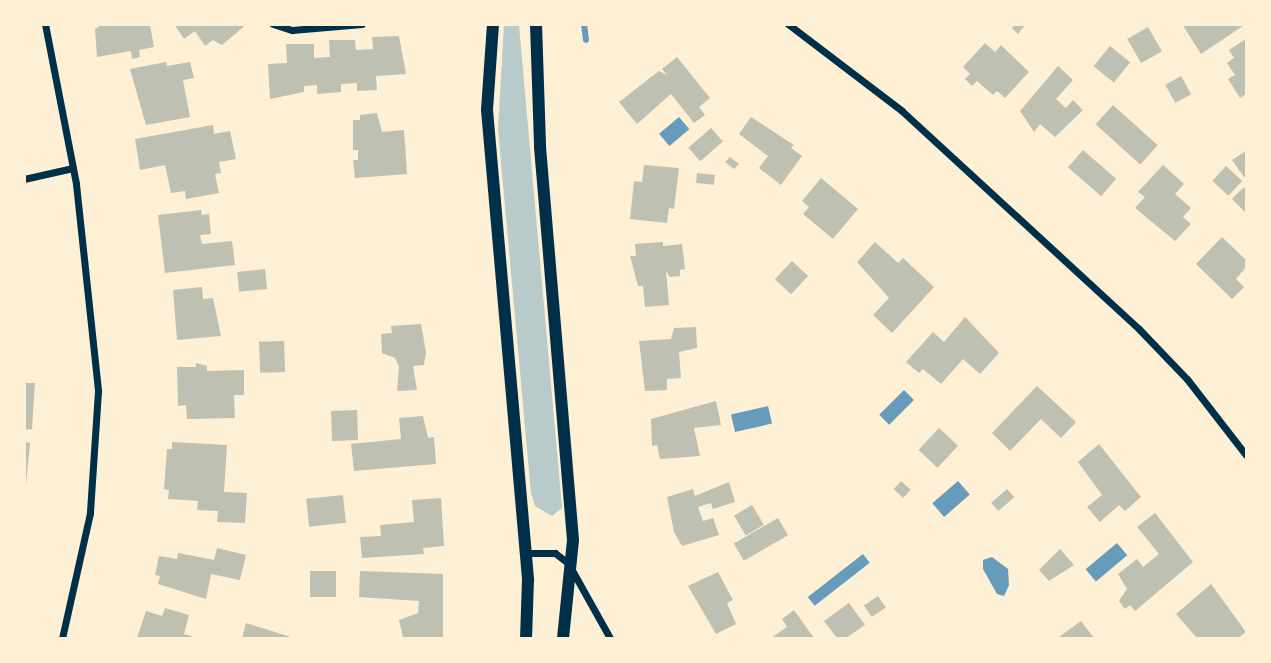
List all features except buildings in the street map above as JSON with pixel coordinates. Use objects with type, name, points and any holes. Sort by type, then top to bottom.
[{"type":"street","points":[[45,24],[73,168],[98,391],[90,513],[62,639]]},
{"type":"street","points":[[273,24],[292,30],[362,24]]},
{"type":"street","points":[[484,24],[526,553],[526,639]]},
{"type":"street","points":[[488,72],[492,24]]},
{"type":"street","points":[[536,24],[537,113],[573,568],[563,639]]},
{"type":"street","points":[[788,24],[902,111],[1148,337],[1247,456]]},
{"type":"street","points":[[24,179],[73,168]]},
{"type":"street","points":[[526,553],[555,553],[573,568],[610,639]]},
{"type":"shaded area","points":[[504,25],[519,25],[562,508],[552,516],[535,506],[531,493],[498,129]]},
{"type":"water","points":[[679,117],[689,129],[669,146],[659,134]]},
{"type":"water","points":[[904,390],[914,400],[889,425],[879,415]]},
{"type":"water","points":[[768,406],[772,424],[735,432],[731,415]]},
{"type":"water","points":[[958,481],[970,495],[944,517],[932,503]]},
{"type":"water","points":[[1117,543],[1127,555],[1096,582],[1086,569]]},
{"type":"water","points":[[863,554],[870,563],[815,606],[808,597]]},
{"type":"water","points":[[992,557],[1008,569],[1009,585],[1004,596],[997,594],[983,569],[983,560]]},
{"type":"waterway","points":[[584,24],[586,40]]}]
